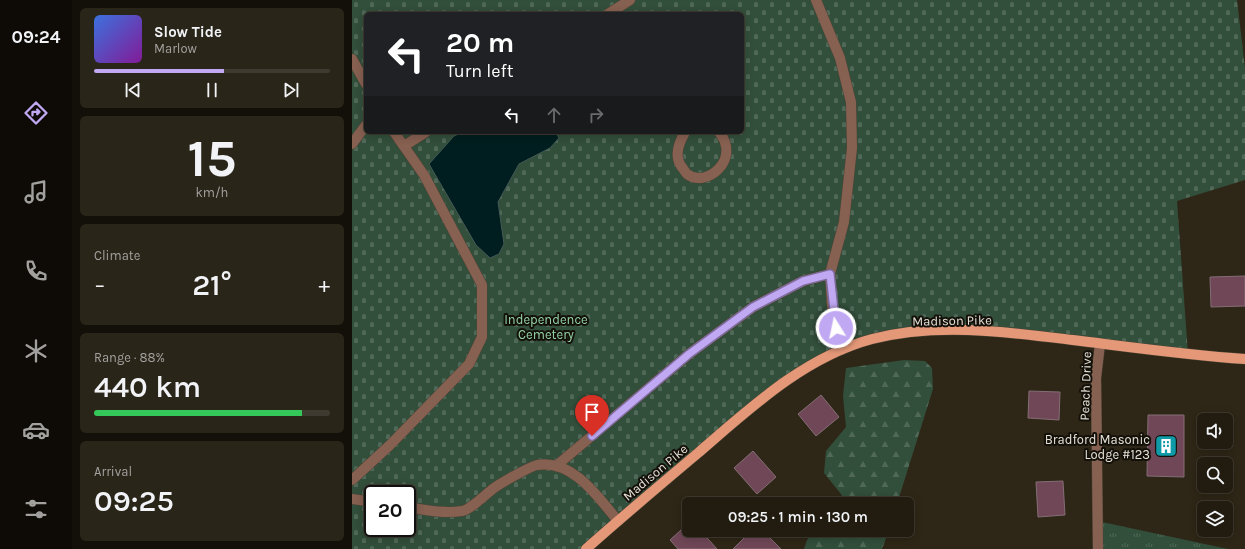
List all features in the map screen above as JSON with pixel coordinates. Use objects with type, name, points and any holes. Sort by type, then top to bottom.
[{"type":"main road","name":"Madison Pike","points":[[586,549],[748,410],[796,375],[841,350],[872,339],[925,331],[980,331],[1203,356],[1245,358]]},
{"type":"street","points":[[613,12],[630,0]]},
{"type":"street","points":[[816,0],[840,58],[852,102],[852,148],[844,222],[830,274],[834,318],[841,350]]},
{"type":"street","points":[[352,59],[364,80]]},
{"type":"street","points":[[352,144],[364,128]]},
{"type":"street","points":[[352,480],[390,445],[469,364],[482,337],[482,284],[424,176],[395,134]]},
{"type":"street","points":[[404,146],[423,134]]},
{"type":"street","points":[[684,134],[678,144],[678,161],[687,174],[699,178],[712,174],[724,163],[727,152],[724,138],[721,134]]},
{"type":"street","points":[[556,466],[689,354],[753,307],[803,281],[830,274]]},
{"type":"street","name":"Peach Drive","points":[[1098,549],[1096,378],[1100,344]]},
{"type":"street","points":[[416,508],[442,512],[463,511],[494,488],[536,465],[556,466],[575,474],[600,498],[618,521]]},
{"type":"street","points":[[352,498],[364,500]]},
{"type":"green space","name":"Independence Cemetery","points":[[352,0],[1237,0],[1245,68],[1245,180],[1177,201],[1188,354],[980,331],[872,339],[796,375],[586,549],[352,549]]},
{"type":"green space","points":[[904,360],[925,361],[932,368],[933,389],[899,497],[842,497],[824,473],[826,451],[846,427],[843,396],[846,368]]},
{"type":"green space","points":[[1102,522],[1228,549],[1099,549]]},
{"type":"green space","points":[[809,537],[886,537],[882,549],[804,549]]},
{"type":"water","points":[[458,134],[557,134],[559,138],[550,148],[519,164],[498,202],[504,244],[499,254],[490,258],[476,245],[429,164],[454,136]]},
{"type":"building","points":[[1245,276],[1245,306],[1211,307],[1210,277]]},
{"type":"building","points":[[1029,391],[1060,392],[1059,420],[1028,418]]},
{"type":"building","points":[[821,395],[839,417],[816,436],[798,414]]},
{"type":"building","name":"Bradford Masonic Lodge #123","points":[[1148,415],[1184,415],[1184,477],[1147,476]]},
{"type":"building","points":[[753,451],[776,477],[757,494],[734,468]]},
{"type":"building","points":[[1063,481],[1065,515],[1038,517],[1036,482]]},
{"type":"building","points":[[682,530],[682,537],[706,537],[717,549],[678,549],[670,540]]},
{"type":"building","points":[[745,537],[769,537],[781,549],[733,549]]},
{"type":"place","name":"Bradford Masonic Lodge #123","points":[[1166,446]]},
{"type":"route","points":[[592,436],[689,354],[753,307],[803,281],[830,274],[836,328]]}]
